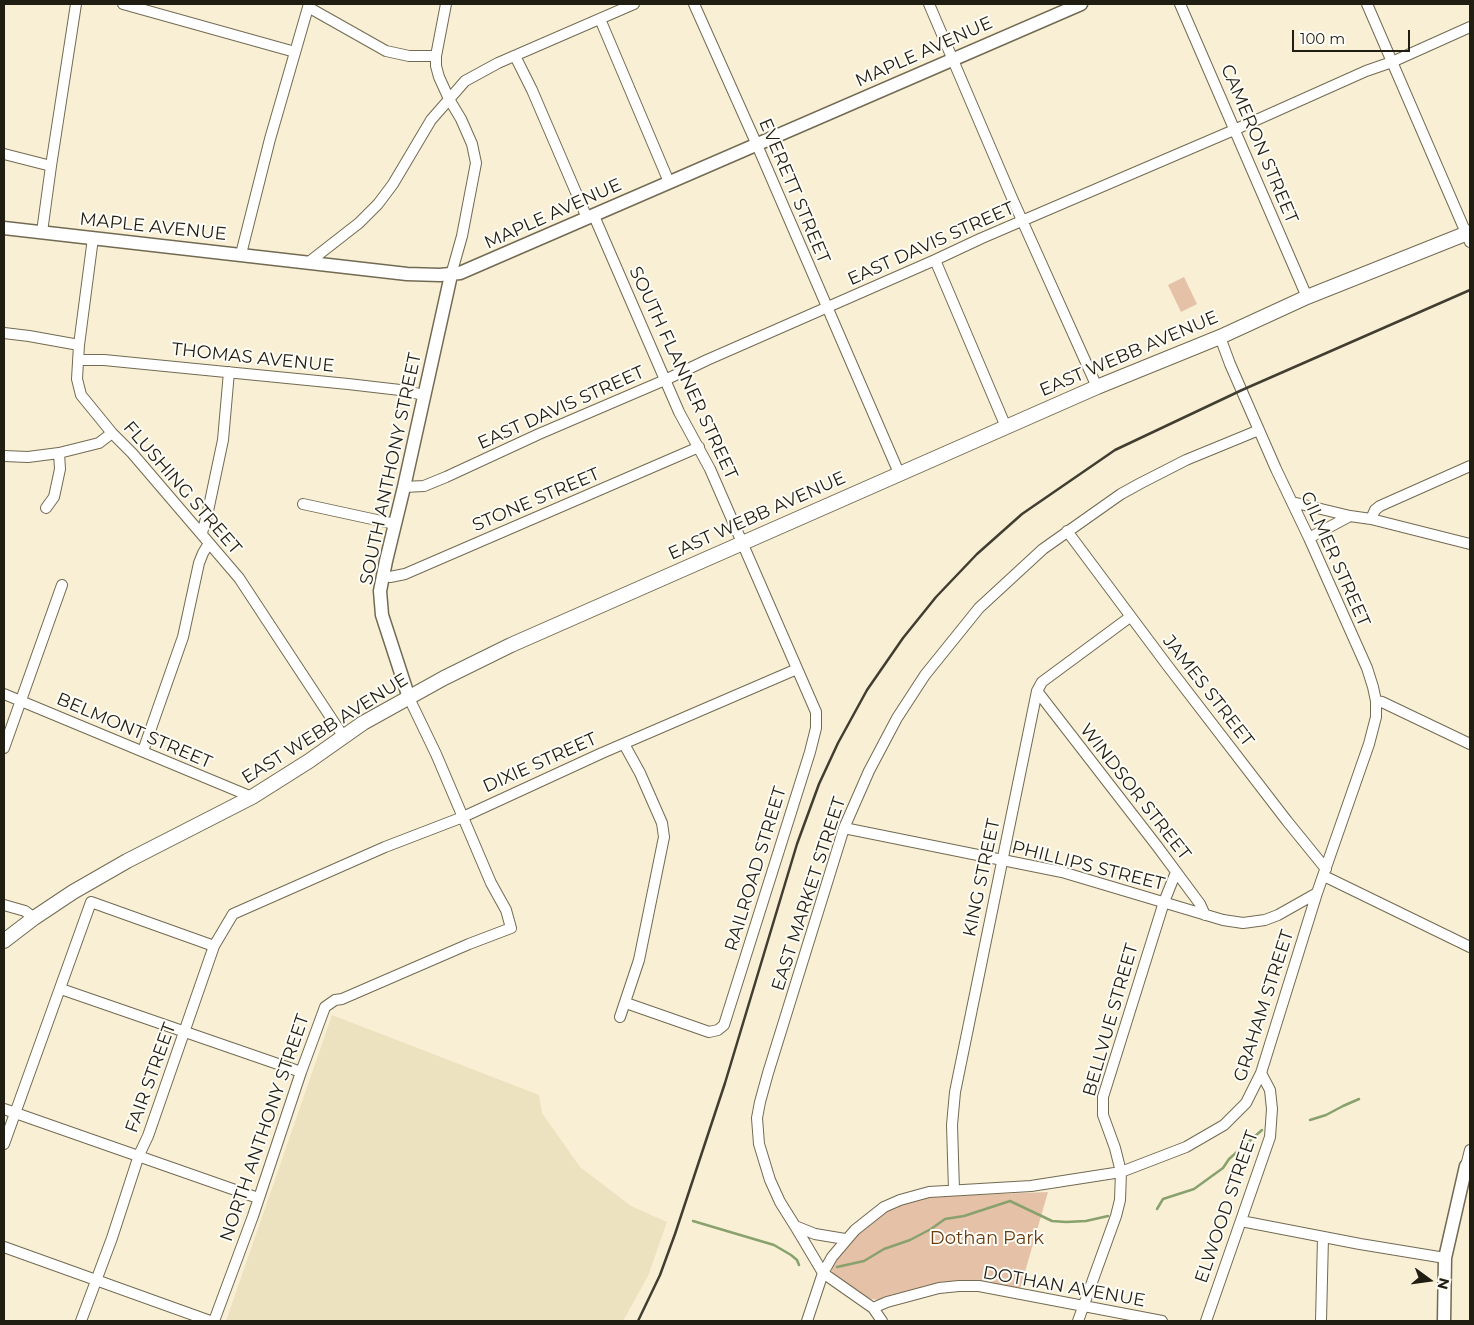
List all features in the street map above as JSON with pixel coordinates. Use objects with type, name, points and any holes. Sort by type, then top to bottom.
[{"type":"highway","name":"EAST WEBB AVENUE","points":[[4,941],[34,918],[128,860],[252,797],[363,723],[444,678],[510,645],[1097,387],[1308,298],[1469,236]]},
{"type":"main road","name":"MAPLE AVENUE","points":[[4,228],[406,274],[451,275],[469,270],[545,235],[1081,4]]},
{"type":"main road","name":"SOUTH ANTHONY STREET","points":[[409,698],[382,614],[380,591],[451,275]]},
{"type":"main road","points":[[1444,1321],[1446,1258],[1468,1167]]},
{"type":"street","points":[[42,232],[50,166],[76,4]]},
{"type":"street","points":[[123,4],[295,52]]},
{"type":"street","points":[[446,4],[436,56],[438,77],[461,119],[472,144],[476,162],[462,236],[451,275]]},
{"type":"street","points":[[309,262],[359,223],[378,204],[400,172],[431,120],[465,81],[498,63],[634,4]]},
{"type":"street","name":"EVERETT STREET","points":[[694,4],[899,473]]},
{"type":"street","points":[[929,4],[1097,387]]},
{"type":"street","name":"CAMERON STREET","points":[[1180,4],[1308,298]]},
{"type":"street","points":[[1367,4],[1469,236]]},
{"type":"street","points":[[241,254],[252,206],[309,5],[386,51],[408,56],[436,56]]},
{"type":"street","points":[[600,19],[669,182]]},
{"type":"street","name":"EAST DAVIS STREET","points":[[404,487],[424,486],[1023,221],[1366,71],[1392,62],[1470,28]]},
{"type":"street","name":"SOUTH FLANNER STREET","points":[[515,56],[679,412],[710,468],[813,704],[816,718]]},
{"type":"street","points":[[4,154],[37,161],[50,166]]},
{"type":"street","name":"FLUSHING STREET","points":[[94,238],[80,345],[78,379],[81,395],[239,578],[343,736]]},
{"type":"street","points":[[936,260],[1006,427]]},
{"type":"street","points":[[4,333],[80,345]]},
{"type":"street","name":"GILMER STREET","points":[[1220,336],[1230,364],[1276,469],[1309,538],[1366,668],[1376,701]]},
{"type":"street","name":"THOMAS AVENUE","points":[[79,360],[104,360],[229,372],[400,390],[424,395]]},
{"type":"street","points":[[202,533],[222,440],[229,372]]},
{"type":"street","name":"EAST MARKET STREET","points":[[823,1273],[780,1202],[770,1180],[759,1144],[757,1118],[768,1073],[844,828],[869,771],[897,718],[925,675],[979,608],[1042,549],[1121,494],[1161,472],[1259,430]]},
{"type":"street","points":[[4,456],[28,457],[58,453],[99,443],[112,433]]},
{"type":"street","name":"STONE STREET","points":[[383,575],[399,576],[405,574],[699,447]]},
{"type":"street","points":[[46,508],[54,497],[60,469],[58,453]]},
{"type":"street","points":[[1371,519],[1375,510],[1380,506],[1470,466]]},
{"type":"street","points":[[1292,502],[1371,519],[1470,544]]},
{"type":"street","points":[[303,504],[395,524]]},
{"type":"street","points":[[1309,538],[1350,516]]},
{"type":"street","name":"JAMES STREET","points":[[1067,531],[1130,617],[1325,872],[1470,946]]},
{"type":"street","points":[[143,751],[183,637],[199,563],[209,543]]},
{"type":"street","points":[[4,748],[62,585]]},
{"type":"street","points":[[1037,691],[1042,682],[1130,617]]},
{"type":"street","name":"DIXIE STREET","points":[[296,886],[463,817],[624,744],[797,669]]},
{"type":"street","name":"KING STREET","points":[[954,1190],[952,1125],[955,1092],[1037,691]]},
{"type":"street","name":"WINDSOR STREET","points":[[1037,691],[1176,872],[1200,904],[1205,915]]},
{"type":"street","name":"BELMONT STREET","points":[[4,694],[252,797]]},
{"type":"street","name":"NORTH ANTHONY STREET","points":[[212,1321],[258,1198],[322,1013],[330,1002],[512,928],[506,910],[491,883],[436,754],[409,698]]},
{"type":"street","points":[[1376,701],[1382,702],[1470,744]]},
{"type":"street","name":"GRAHAM STREET","points":[[807,1321],[823,1273],[832,1257],[846,1239],[872,1215],[884,1207],[900,1200],[930,1192],[1031,1186],[1121,1172],[1186,1147],[1224,1125],[1246,1102],[1261,1073],[1317,893],[1369,744],[1376,717],[1376,701]]},
{"type":"street","name":"RAILROAD STREET","points":[[626,1003],[708,1032],[715,1032],[722,1028],[726,1021],[810,752],[816,728],[816,718]]},
{"type":"street","points":[[620,1017],[626,1003],[644,938],[664,833],[662,823],[640,772],[624,744]]},
{"type":"street","name":"PHILLIPS STREET","points":[[844,828],[1062,872],[1205,915],[1243,923],[1259,921],[1278,915],[1317,893]]},
{"type":"street","name":"BELLVUE STREET","points":[[1078,1321],[1120,1200],[1121,1172],[1115,1148],[1103,1115],[1103,1097],[1164,902],[1176,872]]},
{"type":"street","points":[[4,1144],[91,902],[85,886]]},
{"type":"street","name":"FAIR STREET","points":[[81,1321],[214,946],[233,914],[296,886]]},
{"type":"street","points":[[91,902],[214,946]]},
{"type":"street","points":[[4,905],[25,911],[34,918]]},
{"type":"street","points":[[61,989],[301,1072]]},
{"type":"street","name":"ELWOOD STREET","points":[[1206,1321],[1270,1137],[1272,1109],[1270,1090],[1261,1073]]},
{"type":"street","points":[[4,1109],[258,1198]]},
{"type":"street","points":[[1468,1167],[1470,1150]]},
{"type":"street","points":[[1241,1221],[1446,1258]]},
{"type":"street","points":[[795,1226],[820,1236],[846,1239]]},
{"type":"street","points":[[1321,1321],[1323,1237]]},
{"type":"street","points":[[4,1247],[212,1321]]},
{"type":"street","points":[[823,1273],[873,1308],[882,1321]]},
{"type":"street","name":"DOTHAN AVENUE","points":[[873,1308],[925,1291],[959,1286],[999,1289],[1162,1321]]},
{"type":"shaded area","points":[[332,1015],[539,1095],[542,1113],[580,1167],[631,1206],[667,1222],[648,1276],[623,1321],[226,1321]]},
{"type":"green space","points":[[1184,277],[1197,304],[1181,312],[1168,285]]},
{"type":"green space","name":"Dothan Park","points":[[1048,1192],[1020,1289],[983,1284],[880,1300],[864,1297],[833,1275],[831,1266],[861,1228],[889,1210],[922,1197]]},
{"type":"waterway","points":[[1310,1120],[1326,1115],[1359,1099]]},
{"type":"waterway","points":[[1157,1209],[1163,1199],[1194,1189],[1223,1168],[1229,1159],[1262,1130]]},
{"type":"waterway","points":[[837,1267],[864,1261],[884,1249],[910,1240],[945,1219],[964,1216],[1010,1201],[1052,1221],[1086,1221],[1108,1216]]},
{"type":"waterway","points":[[693,1221],[774,1245],[791,1255],[797,1260],[799,1265]]},
{"type":"railway","points":[[638,1321],[660,1275],[675,1234],[725,1083],[797,844],[819,784],[838,743],[867,690],[903,638],[936,597],[977,554],[1022,514],[1115,450],[1242,390],[1470,290]]}]
